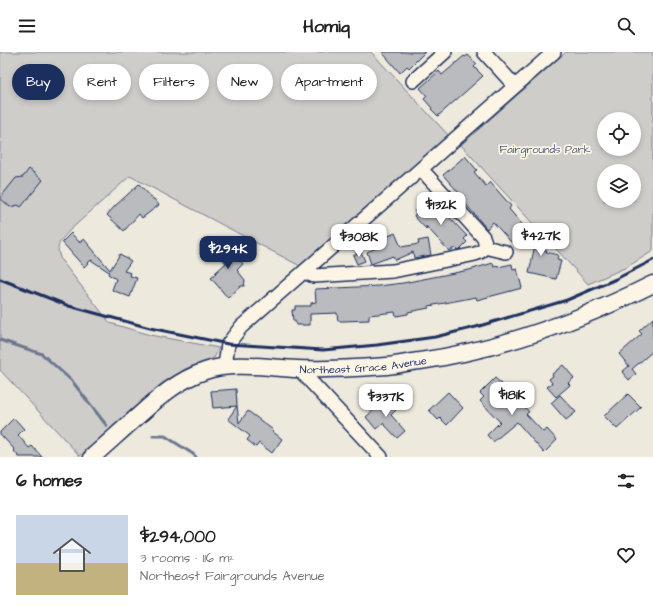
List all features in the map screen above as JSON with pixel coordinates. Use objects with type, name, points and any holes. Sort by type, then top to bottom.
[{"type":"main road","name":"Northeast Grace Avenue","points":[[92,457],[169,389],[184,379],[205,370],[225,366],[299,369],[388,366],[444,357],[535,334],[576,319],[653,284]]},
{"type":"street","points":[[413,82],[445,52]]},
{"type":"street","points":[[484,52],[515,86]]},
{"type":"street","points":[[225,366],[228,344],[241,327],[554,52]]},
{"type":"street","points":[[304,272],[314,276],[393,271],[477,254],[484,250],[486,243],[483,237],[421,169]]},
{"type":"street","points":[[485,247],[506,252]]},
{"type":"street","points":[[299,369],[381,457]]},
{"type":"green space","points":[[0,52],[371,52],[450,137],[302,267],[130,176],[63,238],[58,247],[61,260],[110,323],[150,335],[219,348],[214,358],[185,369],[161,384],[80,456],[0,370]]},
{"type":"green space","name":"Fairgrounds Park","points":[[566,52],[653,52],[653,251],[627,267],[588,284],[461,145]]},
{"type":"building","points":[[382,52],[425,52],[409,68],[407,66],[400,73]]},
{"type":"building","points":[[468,55],[477,64],[474,67],[483,76],[438,116],[424,99],[427,96],[420,88],[439,71],[442,75],[464,56],[465,57]]},
{"type":"building","points":[[465,156],[477,170],[474,172],[486,186],[490,182],[511,206],[509,209],[526,229],[511,242],[493,222],[487,229],[443,175]]},
{"type":"building","points":[[29,169],[43,180],[21,207],[18,205],[10,207],[0,198],[16,178],[23,177]]},
{"type":"building","points":[[139,184],[159,205],[142,218],[139,214],[124,231],[107,215]]},
{"type":"building","points":[[433,200],[467,236],[464,239],[467,242],[460,249],[457,250],[455,248],[449,251],[426,226],[427,230],[414,216],[416,213],[414,211],[425,202],[428,205]]},
{"type":"building","points":[[530,228],[537,236],[539,229],[543,250],[547,250],[546,252],[558,255],[557,260],[561,261],[556,279],[529,273],[535,245],[526,247],[524,233]]},
{"type":"building","points":[[71,233],[79,242],[84,239],[110,270],[120,254],[131,261],[124,271],[131,273],[130,276],[137,278],[130,297],[112,290],[116,279],[108,274],[109,272],[91,260],[84,267],[62,242]]},
{"type":"building","points":[[395,233],[401,247],[419,244],[418,241],[428,239],[431,255],[414,258],[413,252],[395,260],[393,256],[371,264],[367,252],[381,246],[380,242],[385,240],[384,238]]},
{"type":"building","points":[[221,238],[243,264],[237,270],[245,280],[244,286],[241,286],[228,298],[211,278],[226,263],[211,247]]},
{"type":"building","points":[[361,252],[365,261],[357,264],[353,255]]},
{"type":"building","points":[[493,263],[494,267],[512,264],[513,270],[517,269],[522,288],[477,300],[476,297],[429,306],[429,308],[408,312],[408,314],[396,316],[395,312],[369,315],[369,320],[338,321],[337,313],[310,314],[310,325],[296,325],[295,321],[293,321],[292,310],[295,310],[295,306],[311,306],[311,303],[316,302],[315,289],[379,286],[403,283],[469,270]]},
{"type":"building","points":[[653,318],[653,351],[632,369],[636,374],[629,380],[622,372],[629,366],[619,354],[642,334],[639,331]]},
{"type":"building","points":[[563,365],[574,378],[568,383],[570,385],[556,397],[547,387],[552,383],[549,379],[553,376],[552,374]]},
{"type":"building","points":[[495,378],[503,385],[501,387],[519,405],[521,403],[529,412],[526,414],[543,432],[547,429],[557,440],[544,453],[517,422],[493,442],[487,435],[500,422],[480,401],[484,397],[480,393]]},
{"type":"building","points":[[236,389],[237,406],[213,408],[211,391]]},
{"type":"building","points":[[448,392],[463,408],[447,425],[440,418],[438,420],[429,410]]},
{"type":"building","points":[[628,394],[641,407],[617,429],[604,416]]},
{"type":"building","points":[[560,395],[576,412],[566,420],[551,403]]},
{"type":"building","points":[[386,399],[396,410],[391,415],[405,431],[397,438],[383,423],[376,429],[366,417]]},
{"type":"building","points":[[237,406],[239,423],[248,411],[273,430],[272,431],[282,439],[272,453],[259,443],[256,447],[247,440],[250,436],[228,419]]},
{"type":"building","points":[[14,418],[24,429],[18,435],[29,448],[32,446],[42,457],[19,457],[14,451],[15,450],[0,434],[0,432]]},
{"type":"waterway","points":[[0,340],[42,354],[72,381],[107,426]]},
{"type":"waterway","points":[[153,436],[165,436],[196,457]]},
{"type":"railway","points":[[0,279],[69,306],[150,328],[228,344],[323,350],[377,345],[435,337],[476,327],[567,300],[616,279],[653,260]]}]
